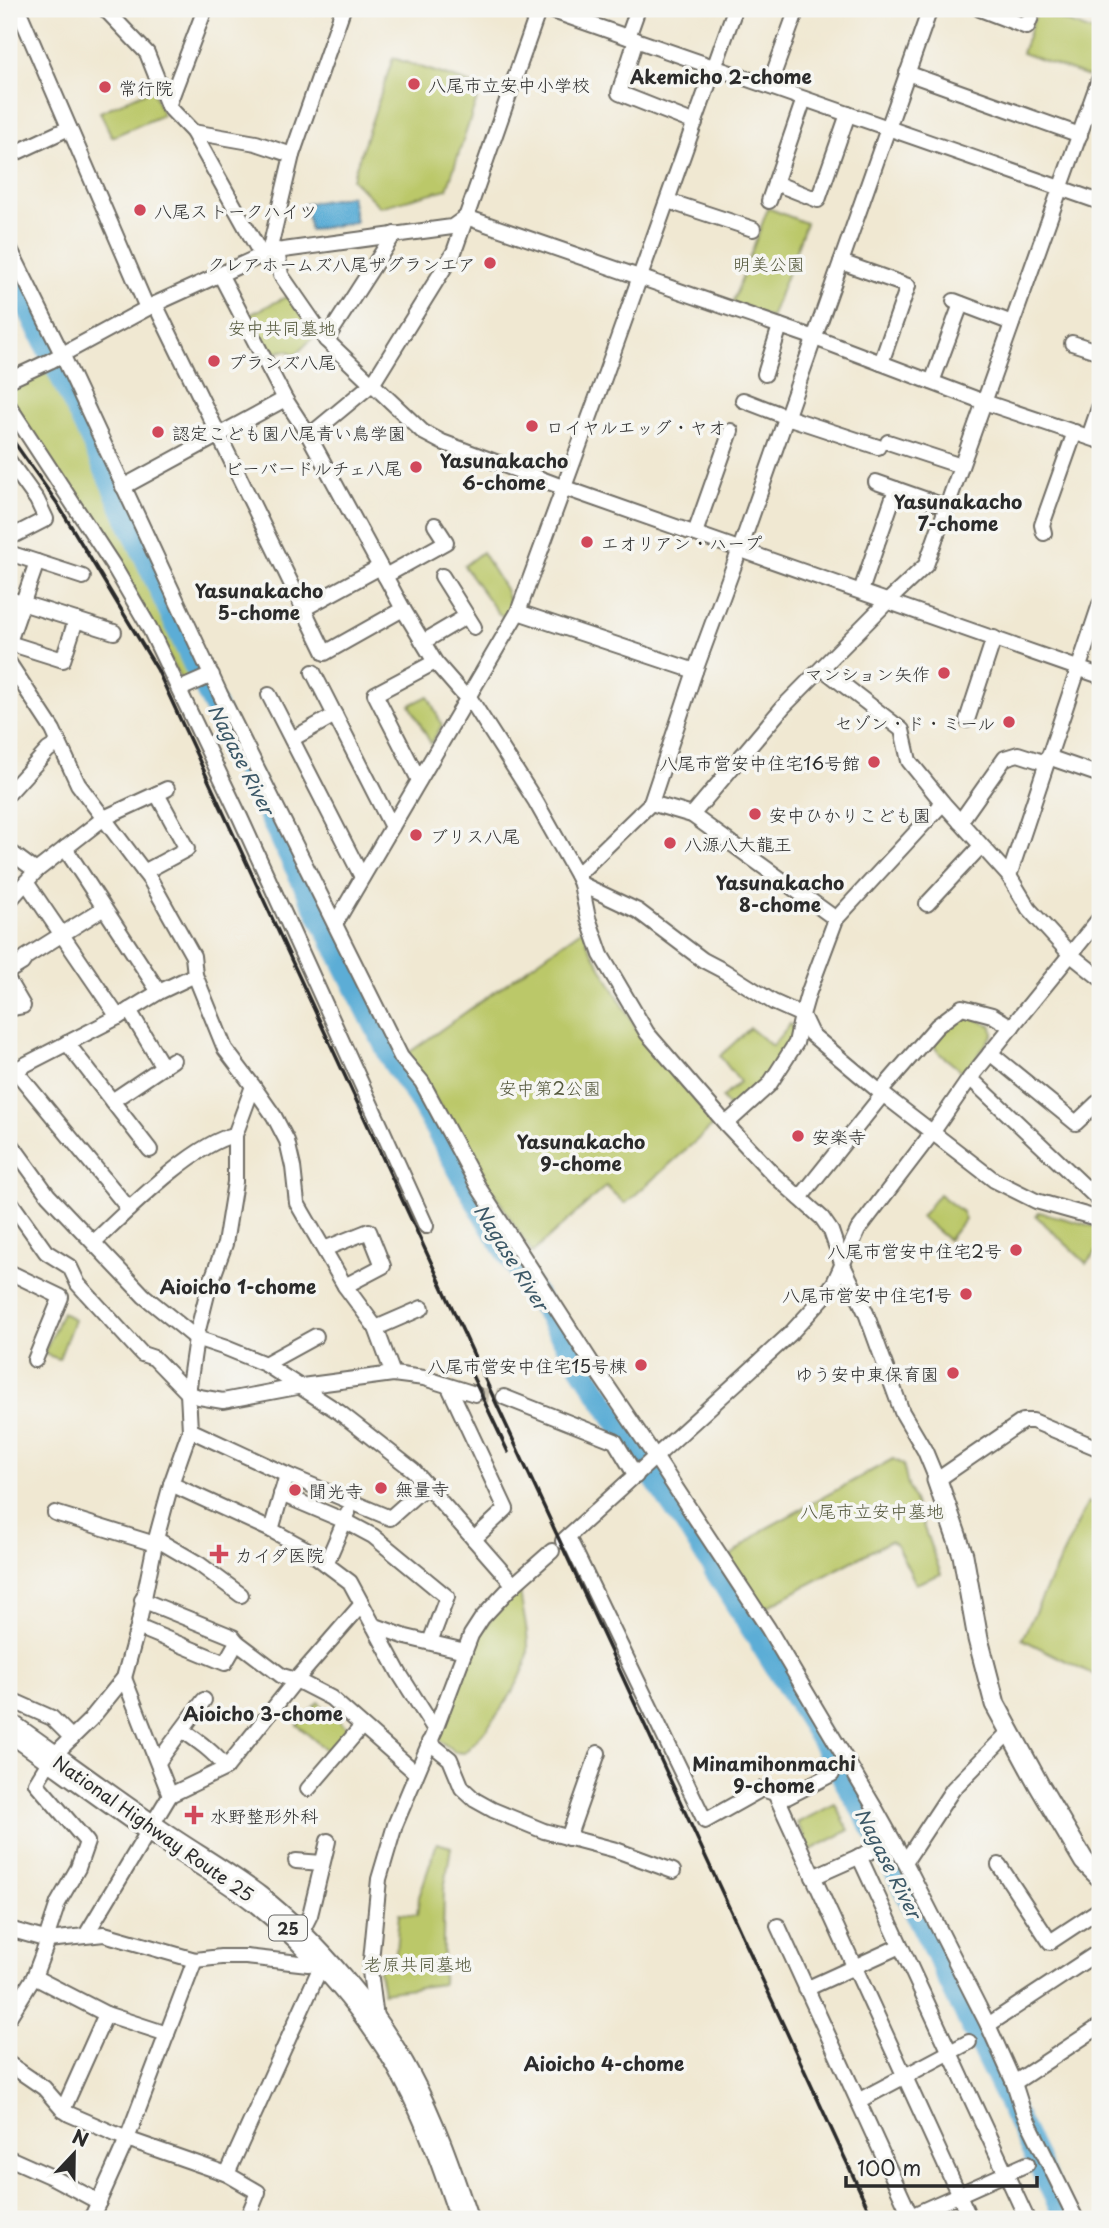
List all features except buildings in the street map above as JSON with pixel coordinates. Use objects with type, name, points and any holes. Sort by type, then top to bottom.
[{"type":"highway","name":"National Highway Route 25","points":[[9,1727],[151,1829],[258,1900],[323,1962],[377,2030],[407,2076],[446,2164],[464,2219]]},
{"type":"street","points":[[18,9],[151,306],[219,436],[325,653],[403,609]]},
{"type":"street","points":[[105,9],[147,53],[168,106],[193,132],[281,275],[326,340],[423,432],[442,442],[565,488],[1100,676]]},
{"type":"street","points":[[168,106],[205,9]]},
{"type":"street","points":[[269,253],[292,155],[343,9]]},
{"type":"street","points":[[309,436],[373,383],[454,252],[539,9]]},
{"type":"street","points":[[547,9],[1100,202]]},
{"type":"street","points":[[638,9],[619,93],[695,123]]},
{"type":"street","points":[[335,924],[518,611],[565,488],[735,9]]},
{"type":"street","points":[[769,86],[797,9]]},
{"type":"street","points":[[579,879],[651,803],[695,671],[930,9]]},
{"type":"street","points":[[981,9],[1027,27],[1034,9]]},
{"type":"street","points":[[907,73],[1080,135]]},
{"type":"street","points":[[692,816],[783,707],[926,565],[1100,77]]},
{"type":"street","points":[[768,201],[804,99]]},
{"type":"street","points":[[775,183],[818,200],[848,114]]},
{"type":"street","points":[[9,156],[69,128]]},
{"type":"street","points":[[193,132],[256,143],[292,155]]},
{"type":"street","points":[[668,201],[753,229]]},
{"type":"street","points":[[9,380],[151,306],[269,253],[452,227],[466,218]]},
{"type":"street","points":[[466,218],[815,338],[984,402],[1088,437]]},
{"type":"street","points":[[326,340],[394,234]]},
{"type":"street","points":[[9,247],[56,357],[123,487],[206,678],[335,924],[401,1057],[422,1082],[479,1188],[593,1365],[647,1466],[768,1629],[876,1810],[988,2025],[1014,2083],[1023,2111],[1076,2219]]},
{"type":"street","points":[[841,262],[908,286],[881,363]]},
{"type":"street","points":[[220,274],[285,399],[309,436],[403,609],[435,662],[462,693],[470,697],[536,803],[579,879],[588,918],[601,955],[647,1033],[726,1124],[774,1175],[822,1218],[831,1231],[842,1263],[866,1313],[905,1420],[921,1442],[937,1480],[962,1555],[988,1683],[995,1704],[1084,1861],[1100,1877]]},
{"type":"street","points":[[932,382],[957,302],[1012,323]]},
{"type":"street","points":[[765,374],[780,326]]},
{"type":"street","points":[[1072,343],[1100,352]]},
{"type":"street","points":[[123,487],[285,399]]},
{"type":"street","points":[[743,400],[787,417],[961,466]]},
{"type":"street","points":[[1045,533],[1042,525],[1088,437],[1100,405]]},
{"type":"street","points":[[9,406],[113,565],[149,627],[180,689],[426,1226]]},
{"type":"street","points":[[695,533],[731,431]]},
{"type":"street","points":[[9,461],[37,500],[46,519],[9,538]]},
{"type":"street","points":[[876,482],[947,507]]},
{"type":"street","points":[[861,591],[896,489]]},
{"type":"street","points":[[303,608],[446,542],[435,525]]},
{"type":"street","points":[[9,553],[83,577]]},
{"type":"street","points":[[37,562],[15,601],[9,642],[63,660],[76,620]]},
{"type":"street","points":[[423,642],[470,622],[442,576]]},
{"type":"street","points":[[15,601],[114,632]]},
{"type":"street","points":[[1009,876],[1100,604]]},
{"type":"street","points":[[518,611],[695,671]]},
{"type":"street","points":[[967,720],[995,638]]},
{"type":"street","points":[[419,780],[375,694],[435,662]]},
{"type":"street","points":[[9,663],[46,719],[78,784],[144,872],[193,956],[195,975],[225,1049],[274,1116],[286,1141],[293,1167],[297,1203],[345,1286],[376,1328],[393,1374]]},
{"type":"street","points":[[823,669],[902,730],[909,761],[1009,876],[1029,909],[1070,954],[1100,978]]},
{"type":"street","points":[[313,672],[392,827]]},
{"type":"street","points":[[180,689],[206,678]]},
{"type":"street","points":[[269,695],[362,877]]},
{"type":"street","points":[[292,739],[335,715]]},
{"type":"street","points":[[9,793],[48,750],[59,743]]},
{"type":"street","points":[[960,822],[1005,758],[1018,754],[1100,775]]},
{"type":"street","points":[[9,901],[31,877],[104,818],[162,791],[187,849],[144,872]]},
{"type":"street","points":[[651,803],[692,816],[836,919]]},
{"type":"street","points":[[726,1124],[769,1085],[796,1043],[808,995],[836,919],[943,803]]},
{"type":"street","points":[[927,904],[981,845]]},
{"type":"street","points":[[65,848],[159,992]]},
{"type":"street","points":[[9,850],[31,877],[62,934],[123,1014],[168,1064],[112,1101]]},
{"type":"street","points":[[579,879],[638,911],[703,960],[773,1002],[802,1015],[811,1034],[994,1180],[1036,1201],[1100,1219]]},
{"type":"street","points":[[9,971],[26,957],[104,908]]},
{"type":"street","points":[[377,2030],[370,1971],[379,1879],[395,1825],[471,1634],[482,1618],[514,1585],[790,1334],[822,1299],[834,1283],[858,1230],[970,1078],[1100,918]]},
{"type":"street","points":[[129,1209],[12,1071],[195,975]]},
{"type":"street","points":[[9,982],[23,1006],[9,1009]]},
{"type":"street","points":[[800,1198],[937,1026],[962,1007],[992,1015],[1012,1027]]},
{"type":"street","points":[[66,1043],[150,1150]]},
{"type":"street","points":[[990,1053],[1076,1123],[1097,1102],[1100,1105]]},
{"type":"street","points":[[970,1078],[1100,1201]]},
{"type":"street","points":[[9,2017],[34,1977],[58,1903],[78,1868],[87,1843],[36,1783],[52,1757],[90,1720],[124,1678],[171,1484],[190,1430],[188,1393],[196,1338],[208,1290],[225,1244],[235,1182],[235,1135],[253,1086]]},
{"type":"street","points":[[94,1242],[172,1172],[222,1137],[235,1135]]},
{"type":"street","points":[[9,1141],[48,1195],[144,1296],[196,1338],[265,1364],[302,1386],[414,1470],[514,1585]]},
{"type":"street","points":[[9,1200],[46,1252],[69,1267],[78,1284],[142,1354],[154,1358],[188,1393],[223,1401],[302,1386],[393,1374],[424,1378],[474,1394]]},
{"type":"street","points":[[324,1249],[369,1231],[383,1266],[345,1286]]},
{"type":"street","points":[[9,1272],[61,1297]]},
{"type":"street","points":[[34,1360],[61,1297],[75,1278]]},
{"type":"street","points":[[376,1328],[422,1308]]},
{"type":"street","points":[[265,1364],[316,1336]]},
{"type":"street","points":[[449,1387],[506,1509],[474,1539]]},
{"type":"street","points":[[504,1397],[615,1441],[647,1466]]},
{"type":"street","points":[[937,1480],[1023,1421],[1033,1421],[1100,1449]]},
{"type":"street","points":[[190,1430],[287,1475],[390,1518]]},
{"type":"street","points":[[271,1530],[287,1475]]},
{"type":"street","points":[[171,1484],[306,1549],[349,1582],[432,1736],[450,1759],[462,1788],[475,1800],[492,1810],[544,1831],[616,1850],[673,1871]]},
{"type":"street","points":[[373,1536],[427,1485]]},
{"type":"street","points":[[281,1494],[373,1536],[447,1597],[430,1642]]},
{"type":"street","points":[[326,1564],[353,1502]]},
{"type":"street","points":[[55,1513],[156,1541],[199,1564],[241,1595]]},
{"type":"street","points":[[561,1543],[705,1821],[762,1789],[787,1797],[832,1774]]},
{"type":"street","points":[[142,1600],[233,1637],[282,1675],[296,1679],[331,1698],[416,1773]]},
{"type":"street","points":[[86,1935],[170,1795],[226,1768],[296,1679],[362,1604]]},
{"type":"street","points":[[373,1625],[406,1637],[465,1651]]},
{"type":"street","points":[[138,1626],[225,1662],[237,1642]]},
{"type":"street","points":[[124,1678],[170,1795]]},
{"type":"street","points":[[9,1699],[52,1718],[72,1738]]},
{"type":"street","points":[[158,1762],[204,1700]]},
{"type":"street","points":[[308,1789],[362,1726]]},
{"type":"street","points":[[182,1730],[205,1746],[226,1768]]},
{"type":"street","points":[[905,1862],[953,1789],[1009,1732]]},
{"type":"street","points":[[568,1838],[598,1753]]},
{"type":"street","points":[[775,1793],[970,2219]]},
{"type":"street","points":[[299,1937],[310,1915],[328,1841]]},
{"type":"street","points":[[813,1877],[876,1849]]},
{"type":"street","points":[[859,1856],[1027,2219]]},
{"type":"street","points":[[296,1861],[322,1863]]},
{"type":"street","points":[[999,1865],[1050,1942],[1100,1909]]},
{"type":"street","points":[[778,1926],[912,2218],[1027,2164]]},
{"type":"street","points":[[9,1929],[47,1939],[104,1934],[195,1961],[246,1957],[308,1964],[323,1962]]},
{"type":"street","points":[[806,1989],[900,1946]]},
{"type":"street","points":[[988,2025],[1100,1951]]},
{"type":"street","points":[[91,2219],[127,2139],[195,1961]]},
{"type":"street","points":[[227,2174],[323,1962]]},
{"type":"street","points":[[34,1977],[106,2014],[167,2034]]},
{"type":"street","points":[[62,2110],[106,2014]]},
{"type":"street","points":[[1014,2083],[1100,2026]]},
{"type":"street","points":[[858,2101],[969,2042]]},
{"type":"street","points":[[9,2064],[44,2088],[62,2110],[127,2139],[227,2174],[258,2192],[247,2219]]},
{"type":"street","points":[[9,2158],[99,2202]]},
{"type":"green space","points":[[1037,11],[1100,34],[1100,62],[1094,79],[1022,53]]},
{"type":"green space","points":[[393,58],[481,87],[447,189],[380,207],[352,179]]},
{"type":"green space","points":[[152,89],[163,115],[112,137],[100,112]]},
{"type":"green space","name":"明美公園","points":[[768,208],[806,223],[771,318],[732,304]]},
{"type":"green space","name":"安中共同墓地","points":[[288,296],[316,335],[295,355],[286,351],[269,356],[249,315]]},
{"type":"green space","points":[[52,364],[196,677],[182,681],[114,557],[9,399],[10,386]]},
{"type":"green space","points":[[482,552],[505,589],[512,610],[508,619],[498,613],[464,566]]},
{"type":"green space","points":[[428,696],[442,725],[431,744],[410,705]]},
{"type":"green space","name":"安中第2公園","points":[[584,928],[587,943],[640,1035],[715,1124],[625,1204],[606,1186],[532,1253],[407,1054]]},
{"type":"green space","points":[[970,1016],[992,1026],[993,1034],[965,1074],[939,1053],[931,1042],[949,1026]]},
{"type":"green space","points":[[790,1024],[794,1028],[795,1036],[765,1079],[736,1109],[729,1108],[722,1098],[740,1082],[720,1056],[750,1028],[772,1046]]},
{"type":"green space","points":[[939,1194],[962,1212],[965,1219],[948,1240],[921,1217]]},
{"type":"green space","points":[[1039,1212],[1100,1228],[1100,1249],[1086,1263],[1036,1216]]},
{"type":"green space","points":[[62,1312],[74,1320],[59,1359],[44,1354]]},
{"type":"green space","name":"八尾市立安中墓地","points":[[893,1459],[903,1464],[941,1574],[916,1584],[896,1544],[890,1541],[761,1610],[728,1558],[763,1530]]},
{"type":"green space","points":[[1088,1502],[1100,1507],[1100,1678],[1022,1639]]},
{"type":"green space","points":[[520,1591],[528,1644],[526,1663],[504,1706],[483,1733],[464,1753],[455,1752],[438,1739],[460,1677],[477,1639],[503,1606]]},
{"type":"green space","points":[[318,1702],[351,1731],[331,1754],[297,1725]]},
{"type":"green space","points":[[835,1804],[849,1830],[811,1850],[797,1823]]},
{"type":"green space","name":"老原共同墓地","points":[[437,1843],[451,1847],[444,1890],[442,1984],[383,1992],[378,1966],[395,1964],[399,1913],[417,1915],[419,1897]]},
{"type":"water","points":[[351,196],[356,222],[310,230],[305,204]]},
{"type":"waterway","name":"Nagase River","points":[[9,267],[198,673],[394,1063],[418,1097],[490,1225],[690,1530],[816,1731],[874,1830],[1066,2219]]},
{"type":"tunnel","points":[[475,1394],[504,1397]]},
{"type":"railway","points":[[9,435],[57,503],[157,669],[873,2219]]},
{"type":"railway","points":[[471,1373],[508,1452]]},
{"type":"place","name":"八尾市立安中小学校","points":[[414,84]]},
{"type":"place","name":"常行院","points":[[105,87]]},
{"type":"place","name":"八尾ストークハイツ","points":[[140,210]]},
{"type":"place","name":"クレアホームズ八尾ザグランエア","points":[[490,263]]},
{"type":"place","name":"プランズ八尾","points":[[214,361]]},
{"type":"place","name":"ロイヤルエッグ・ヤオ","points":[[532,426]]},
{"type":"place","name":"認定こども園八尾青い鳥学園","points":[[158,432]]},
{"type":"place","name":"ビーバードルチェ八尾","points":[[416,467]]},
{"type":"place","name":"エオリアン・ハープ","points":[[587,542]]},
{"type":"place","name":"マンション矢作","points":[[944,673]]},
{"type":"place","name":"セゾン・ド・ミール","points":[[1009,722]]},
{"type":"place","name":"八尾市営安中住宅16号館","points":[[874,762]]},
{"type":"place","name":"安中ひかりこども園","points":[[755,814]]},
{"type":"place","name":"ブリス八尾","points":[[416,835]]},
{"type":"place","name":"八源八大龍王","points":[[670,843]]},
{"type":"place","name":"安楽寺","points":[[798,1136]]},
{"type":"place","name":"八尾市営安中住宅2号","points":[[1016,1250]]},
{"type":"place","name":"八尾市営安中住宅1号","points":[[966,1294]]},
{"type":"place","name":"八尾市営安中住宅15号棟","points":[[641,1365]]},
{"type":"place","name":"ゆう安中東保育園","points":[[953,1373]]},
{"type":"place","name":"無量寺","points":[[381,1488]]},
{"type":"place","name":"聞光寺","points":[[295,1490]]},
{"type":"place","name":"カイダ医院","points":[[219,1554]]},
{"type":"place","name":"水野整形外科","points":[[194,1815]]},
{"type":"district","name":"Akemicho 2-chome","points":[[721,76]]},
{"type":"district","name":"Yasunakacho 6-chome","points":[[504,471]]},
{"type":"district","name":"Yasunakacho 7-chome","points":[[958,512]]},
{"type":"district","name":"Yasunakacho 5-chome","points":[[259,601]]},
{"type":"district","name":"Yasunakacho 8-chome","points":[[780,893]]},
{"type":"district","name":"Yasunakacho 9-chome","points":[[581,1152]]},
{"type":"district","name":"Aioicho 1-chome","points":[[238,1286]]},
{"type":"district","name":"Aioicho 3-chome","points":[[263,1713]]},
{"type":"district","name":"Minamihonmachi 9-chome","points":[[774,1774]]},
{"type":"district","name":"Aioicho 4-chome","points":[[604,2063]]}]
